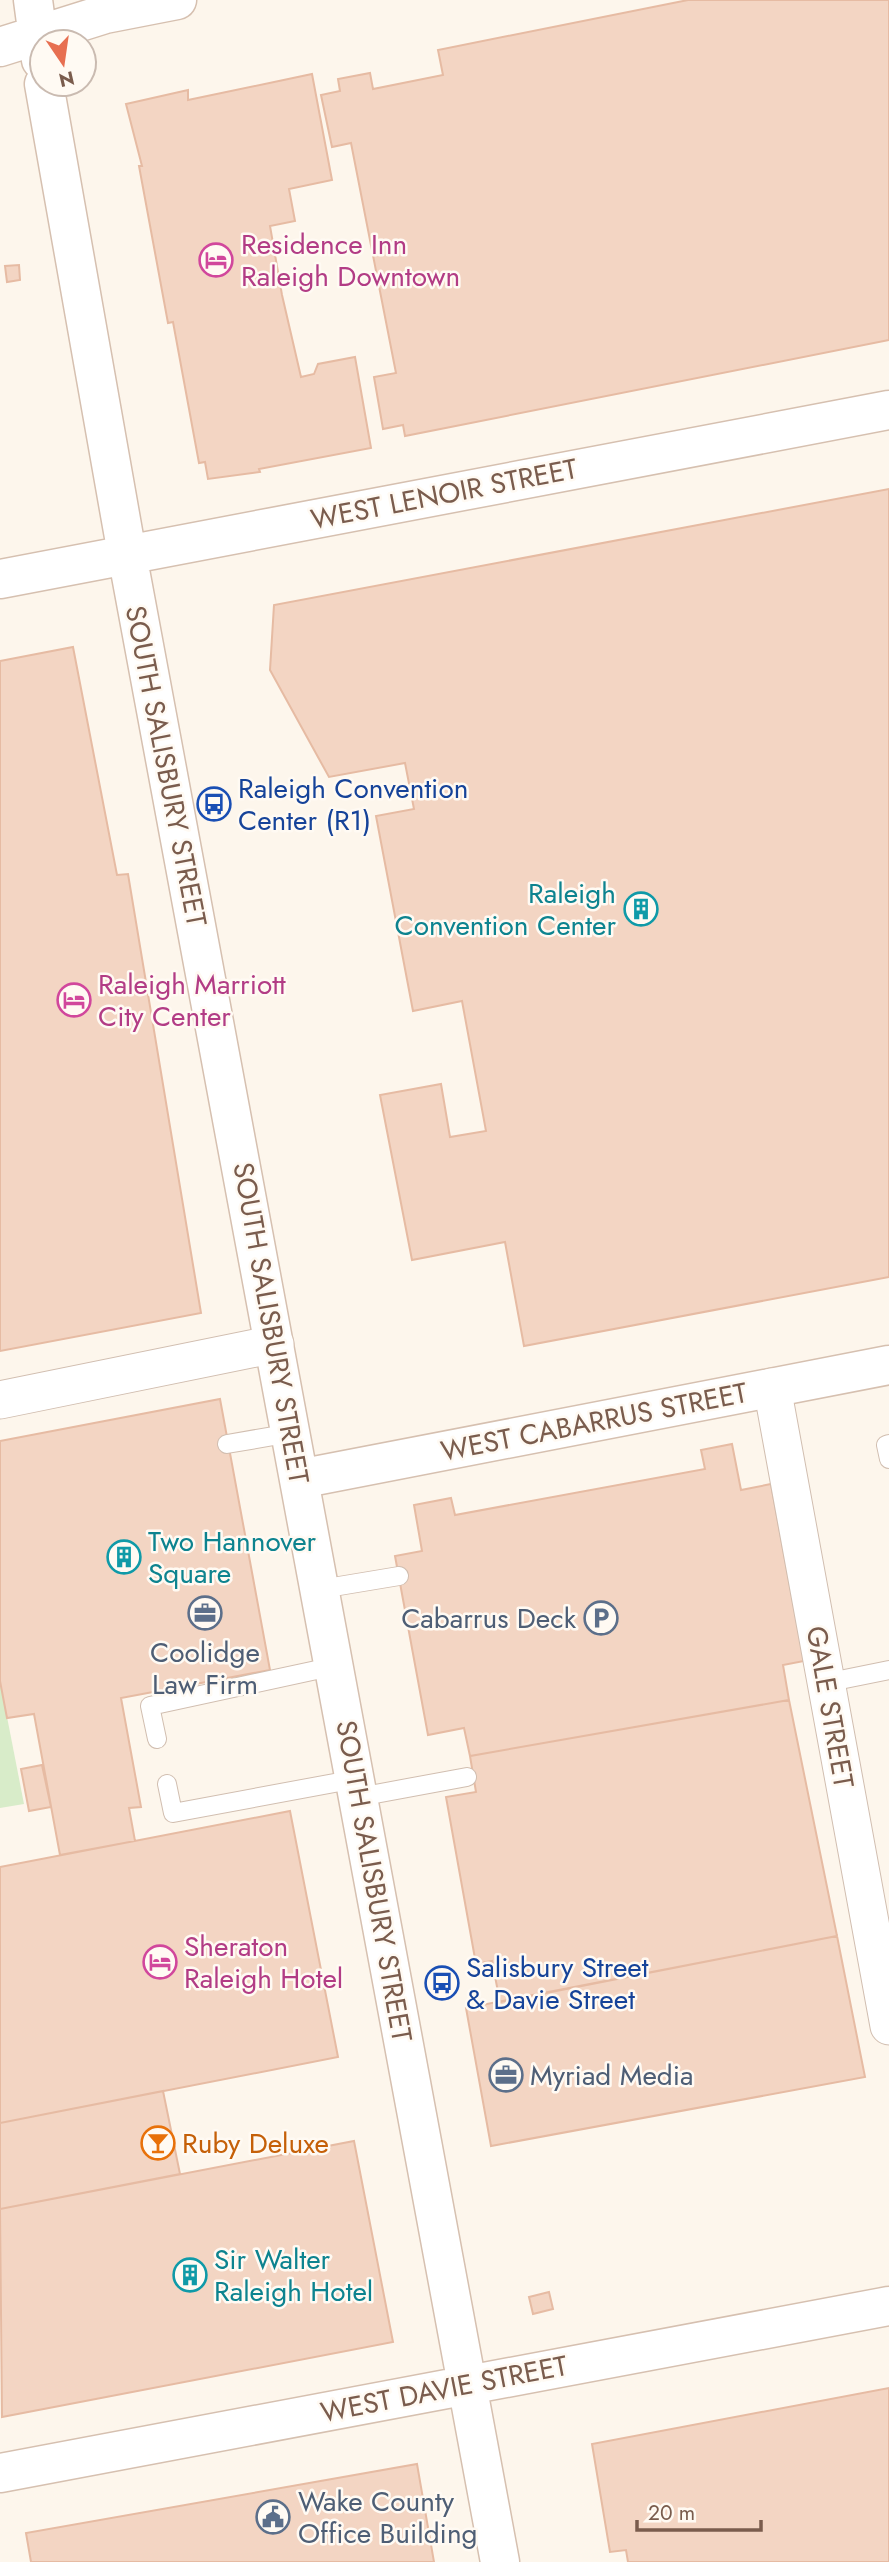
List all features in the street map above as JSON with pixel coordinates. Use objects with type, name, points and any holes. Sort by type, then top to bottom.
[{"type":"main road","points":[[60,28],[105,14],[177,0]]},
{"type":"main road","points":[[0,47],[28,38]]},
{"type":"main road","name":"SOUTH SALISBURY STREET","points":[[46,98],[52,147],[127,554],[500,2562]]},
{"type":"main road","name":"WEST LENOIR STREET","points":[[0,579],[889,410]]},
{"type":"main road","name":"WEST CABARRUS STREET","points":[[299,1479],[889,1365]]},
{"type":"main road","name":"WEST DAVIE STREET","points":[[0,2473],[889,2306]]},
{"type":"street","points":[[0,1400],[275,1345]]},
{"type":"street","name":"GALE STREET","points":[[772,1387],[784,1502],[825,1683],[889,2026]]},
{"type":"lane","points":[[228,1444],[291,1433]]},
{"type":"lane","points":[[889,1444],[886,1445],[889,1459]]},
{"type":"lane","points":[[321,1589],[398,1576]]},
{"type":"lane","points":[[157,1739],[150,1706],[335,1666]]},
{"type":"lane","points":[[825,1683],[889,1671]]},
{"type":"lane","points":[[167,1784],[173,1813],[357,1788],[467,1777]]},
{"type":"green space","points":[[0,1681],[24,1804],[0,1808]]},
{"type":"building","points":[[688,0],[889,0],[889,340],[405,436],[403,425],[383,429],[374,377],[396,373],[351,143],[332,147],[321,95],[340,91],[338,79],[370,73],[373,89],[443,75],[438,50]]},
{"type":"building","name":"Residence Inn Raleigh Downtown","points":[[312,74],[332,180],[289,189],[295,221],[270,226],[282,295],[301,377],[314,374],[318,364],[355,357],[371,448],[259,469],[260,472],[208,479],[205,462],[199,463],[173,322],[168,323],[139,166],[142,166],[126,104],[188,90],[188,100]]},
{"type":"building","points":[[19,265],[20,280],[7,282],[5,266]]},
{"type":"building","name":"Raleigh Convention Center","points":[[889,489],[889,1277],[524,1346],[505,1242],[412,1260],[380,1095],[441,1084],[450,1137],[486,1131],[462,1001],[413,1011],[376,816],[414,809],[405,763],[329,777],[270,670],[274,605]]},
{"type":"building","name":"Raleigh Marriott City Center","points":[[73,647],[117,875],[128,874],[201,1313],[0,1351],[0,661]]},
{"type":"building","name":"Two Hannover Square","points":[[220,1399],[270,1670],[121,1698],[141,1807],[129,1808],[135,1841],[60,1855],[34,1714],[7,1718],[0,1681],[0,1441]]},
{"type":"building","name":"Cabarrus Deck","points":[[732,1444],[741,1490],[771,1484],[804,1661],[783,1665],[789,1700],[470,1756],[464,1728],[428,1735],[395,1556],[422,1551],[414,1505],[451,1498],[455,1515],[705,1469],[701,1450]]},
{"type":"building","points":[[789,1700],[837,1936],[500,2002],[492,1961],[476,1964],[446,1797],[476,1792],[470,1756]]},
{"type":"building","points":[[42,1765],[51,1807],[29,1811],[21,1769]]},
{"type":"building","name":"Sheraton Raleigh Hotel","points":[[290,1811],[338,2057],[0,2123],[0,1867]]},
{"type":"building","points":[[837,1936],[865,2077],[491,2146],[466,2008]]},
{"type":"building","points":[[163,2091],[180,2174],[0,2209],[0,2123]]},
{"type":"building","name":"Sir Walter Raleigh Hotel","points":[[354,2141],[393,2342],[2,2417],[0,2209]]},
{"type":"building","points":[[549,2292],[553,2309],[533,2314],[529,2297]]},
{"type":"building","points":[[889,2388],[889,2562],[628,2562],[626,2550],[610,2552],[592,2444]]},
{"type":"building","name":"Wake County Office Building","points":[[417,2464],[434,2562],[31,2562],[26,2533]]},
{"type":"place","name":"Residence Inn Raleigh Downtown","points":[[216,260]]},
{"type":"place","name":"Raleigh Convention Center (R1)","points":[[214,804]]},
{"type":"place","name":"Raleigh Convention Center","points":[[641,909]]},
{"type":"place","name":"Raleigh Marriott City Center","points":[[74,1000]]},
{"type":"place","name":"Two Hannover Square","points":[[124,1557]]},
{"type":"place","name":"Coolidge Law Firm","points":[[205,1613]]},
{"type":"place","name":"Cabarrus Deck","points":[[601,1618]]},
{"type":"place","name":"Sheraton Raleigh Hotel","points":[[160,1962]]},
{"type":"place","name":"Salisbury Street & Davie Street","points":[[442,1983]]},
{"type":"place","name":"Myriad Media","points":[[506,2075]]},
{"type":"place","name":"Ruby Deluxe","points":[[158,2143]]},
{"type":"place","name":"Sir Walter Raleigh Hotel","points":[[190,2275]]},
{"type":"place","name":"Wake County Office Building","points":[[273,2517]]}]
